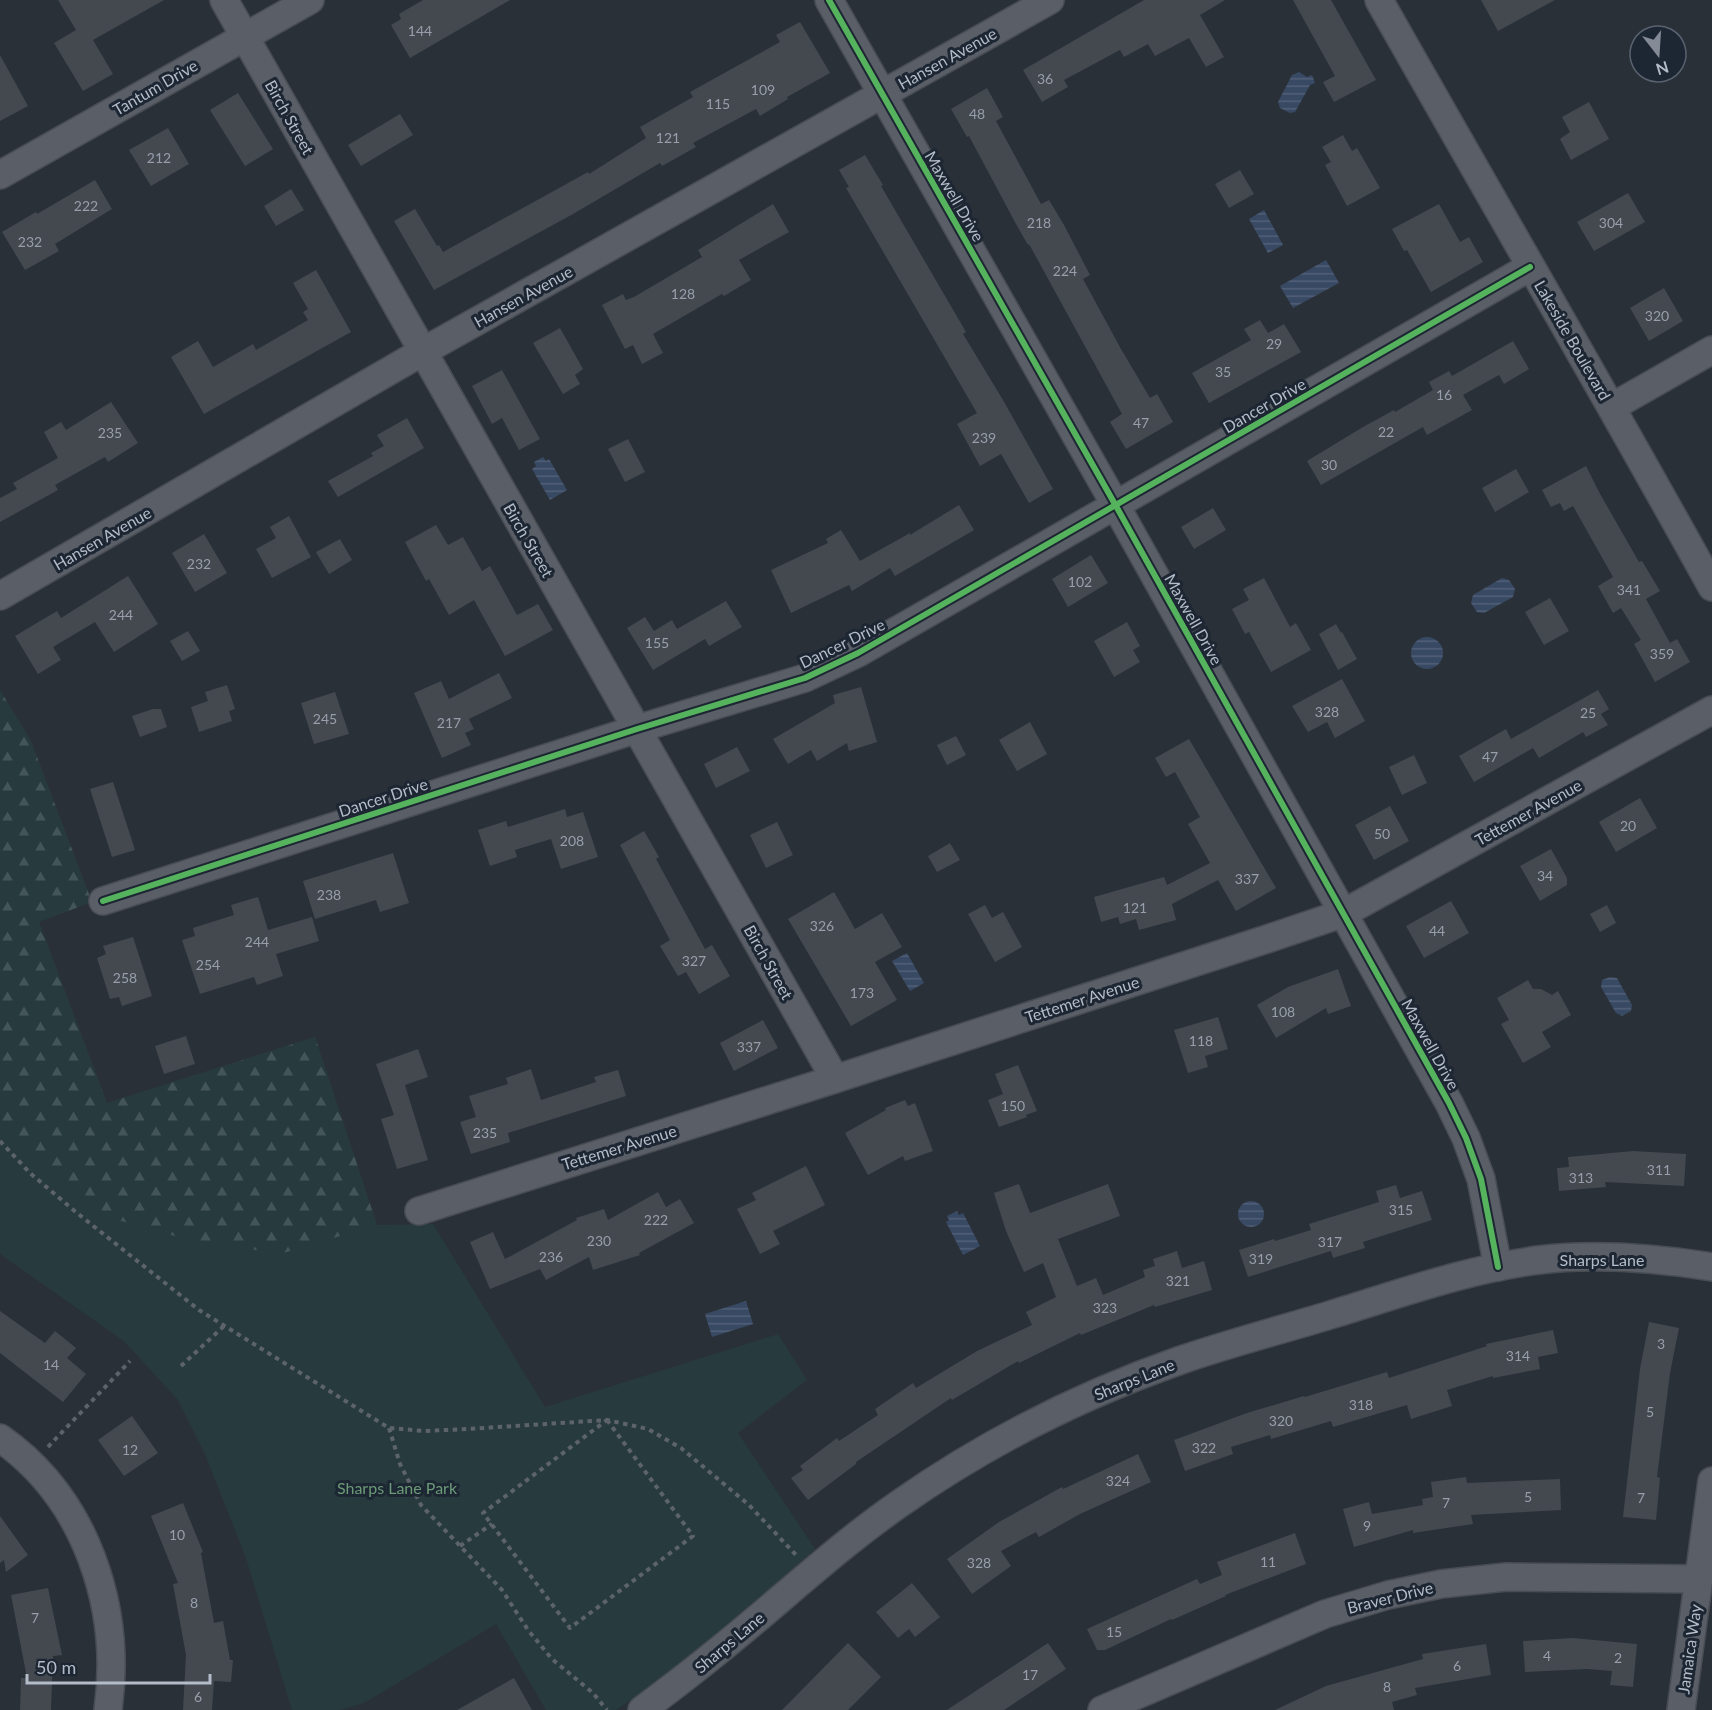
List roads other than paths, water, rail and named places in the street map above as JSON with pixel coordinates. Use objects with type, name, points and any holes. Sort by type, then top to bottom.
[{"type":"street","name":"Birch Street","points":[[224,0],[835,1079]]},
{"type":"street","name":"Tantum Drive","points":[[0,175],[310,0]]},
{"type":"street","name":"Maxwell Drive","points":[[829,0],[1116,506],[1449,1103],[1466,1138],[1481,1179],[1498,1267]]},
{"type":"street","name":"Hansen Avenue","points":[[0,596],[422,352],[1050,0]]},
{"type":"street","name":"Lakeside Boulevard","points":[[1379,0],[1712,587]]},
{"type":"street","name":"Dancer Drive","points":[[103,901],[638,729],[805,678],[858,653],[1530,267]]},
{"type":"street","points":[[1612,408],[1712,350]]},
{"type":"street","name":"Tettemer Avenue","points":[[419,1211],[835,1079],[1344,913],[1712,710]]},
{"type":"street","name":"Sharps Lane","points":[[642,1710],[713,1656],[835,1552],[899,1504],[966,1460],[1035,1422],[1108,1388],[1182,1360],[1448,1279],[1498,1267],[1540,1260],[1597,1257],[1662,1259],[1712,1267]]},
{"type":"street","points":[[0,1438],[40,1474],[67,1508],[88,1547],[101,1584],[109,1621],[112,1665],[108,1710]]},
{"type":"street","name":"Jamaica Way","points":[[1681,1710],[1712,1480]]},
{"type":"street","name":"Braver Drive","points":[[1102,1710],[1325,1614],[1388,1595],[1441,1584],[1506,1577],[1699,1579]]},
{"type":"water","points":[[1299,72],[1307,77],[1312,75],[1315,83],[1310,85],[1295,112],[1290,113],[1280,108],[1278,102],[1292,75]]},
{"type":"water","points":[[1264,210],[1283,245],[1268,253],[1249,219]]},
{"type":"water","points":[[1326,260],[1339,283],[1293,308],[1280,286]]},
{"type":"water","points":[[543,457],[546,461],[549,459],[567,490],[550,500],[532,469],[536,466],[534,462]]},
{"type":"water","points":[[1502,578],[1509,580],[1515,589],[1513,597],[1484,613],[1477,612],[1471,603],[1473,595]]},
{"type":"water","points":[[1427,637],[1438,642],[1443,653],[1438,664],[1427,669],[1416,664],[1411,653],[1416,642]]},
{"type":"water","points":[[907,953],[924,983],[910,991],[892,961]]},
{"type":"water","points":[[1610,977],[1617,978],[1632,1005],[1631,1011],[1622,1016],[1616,1013],[1601,987],[1602,980]]},
{"type":"water","points":[[1251,1201],[1260,1205],[1264,1214],[1260,1223],[1251,1227],[1242,1223],[1238,1214],[1242,1205]]},
{"type":"water","points":[[957,1211],[959,1215],[963,1213],[980,1246],[963,1255],[946,1222],[949,1220],[947,1216]]},
{"type":"water","points":[[746,1301],[753,1324],[712,1337],[705,1314]]},
{"type":"park label","name":"Sharps Lane Park","points":[[397,1487]]}]
